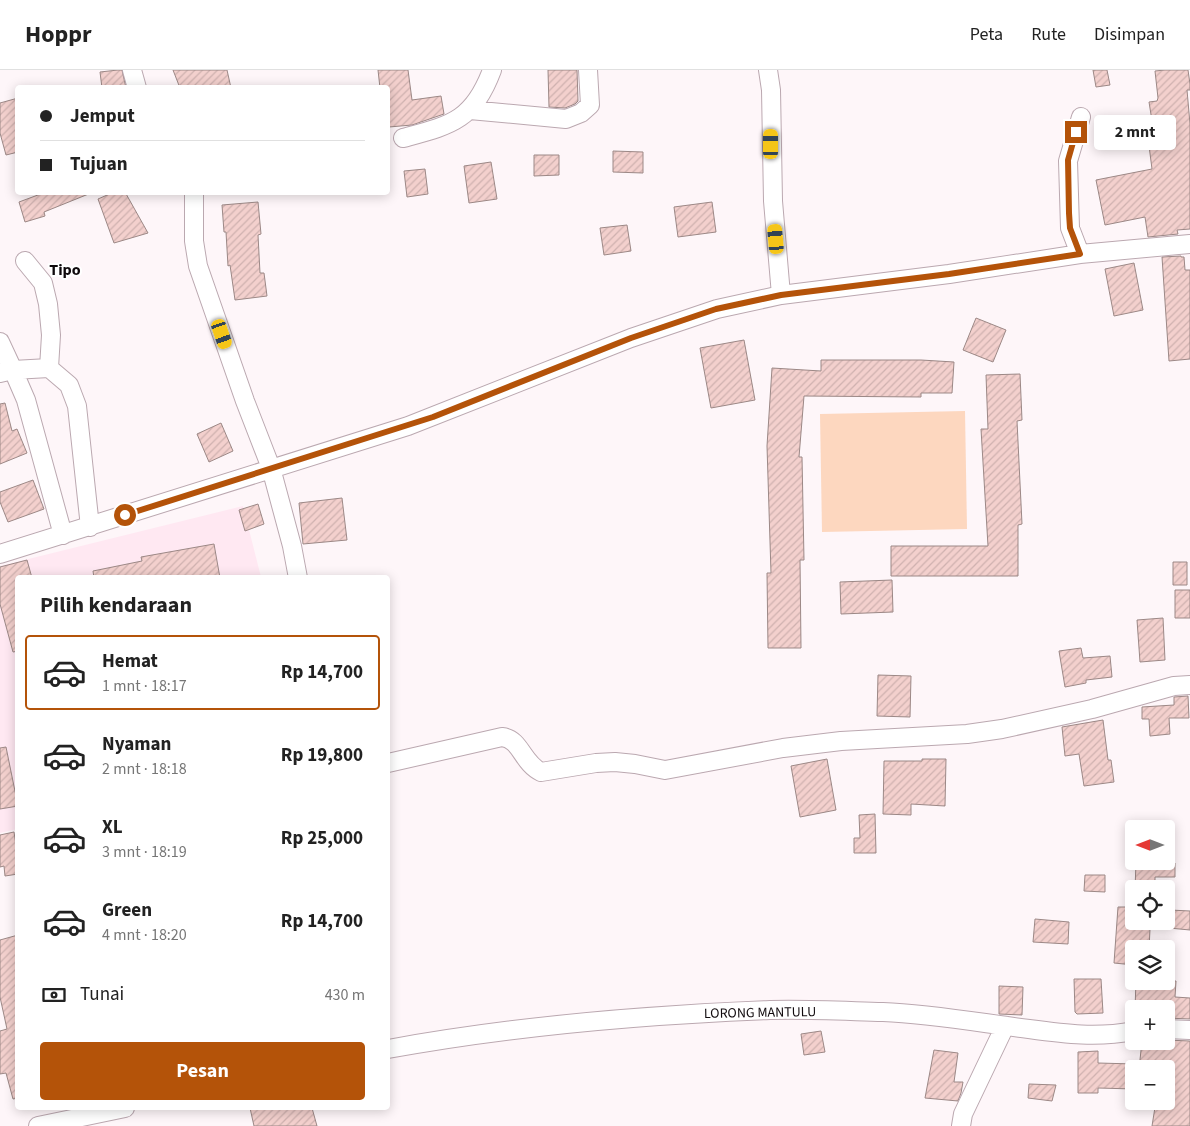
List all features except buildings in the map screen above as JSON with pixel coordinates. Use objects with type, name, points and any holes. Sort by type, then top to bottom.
[{"type":"street","points":[[132,70],[136,85]]},
{"type":"street","points":[[403,138],[444,127],[457,120],[470,110],[480,97],[492,70]]},
{"type":"street","points":[[470,110],[552,118],[571,118],[581,113],[590,105],[588,70]]},
{"type":"street","points":[[768,70],[771,90],[773,201],[781,295]]},
{"type":"street","points":[[1080,254],[1070,228],[1068,160],[1081,117]]},
{"type":"street","points":[[194,195],[194,242],[198,266],[245,401],[271,468],[292,546],[297,575]]},
{"type":"street","points":[[0,554],[433,417],[648,332],[716,309],[781,295],[949,274],[1080,254],[1190,244]]},
{"type":"street","points":[[25,261],[43,283],[48,304],[51,334],[49,368]]},
{"type":"street","points":[[0,342],[6,371],[26,400],[63,535]]},
{"type":"street","points":[[6,371],[49,368],[69,385],[77,406],[90,526]]},
{"type":"street","points":[[390,763],[502,737],[510,739],[516,744],[529,764],[541,772],[596,763],[615,762],[665,770],[783,748],[841,741],[967,734],[1002,729],[1092,709],[1167,688],[1190,685]]},
{"type":"street","name":"LORONG MANTULU","points":[[390,1049],[450,1038],[564,1024],[772,1010],[886,1012],[941,1017],[1084,1036],[1125,1033]]},
{"type":"street","points":[[961,1126],[963,1114],[1006,1026]]},
{"type":"street","points":[[1175,1029],[1190,1030]]},
{"type":"street","points":[[38,1126],[115,1110]]},
{"type":"shaded area","points":[[965,411],[967,529],[822,532],[820,414]]},
{"type":"shaded area","points":[[243,506],[260,575],[15,575],[15,829],[0,833],[0,566]]},
{"type":"district","name":"Tipo","points":[[65,270]]},
{"type":"route","points":[[125,515],[408,426],[631,338],[716,309],[781,295],[949,274],[1080,254],[1070,228],[1069,213],[1068,160],[1076,132]]}]
